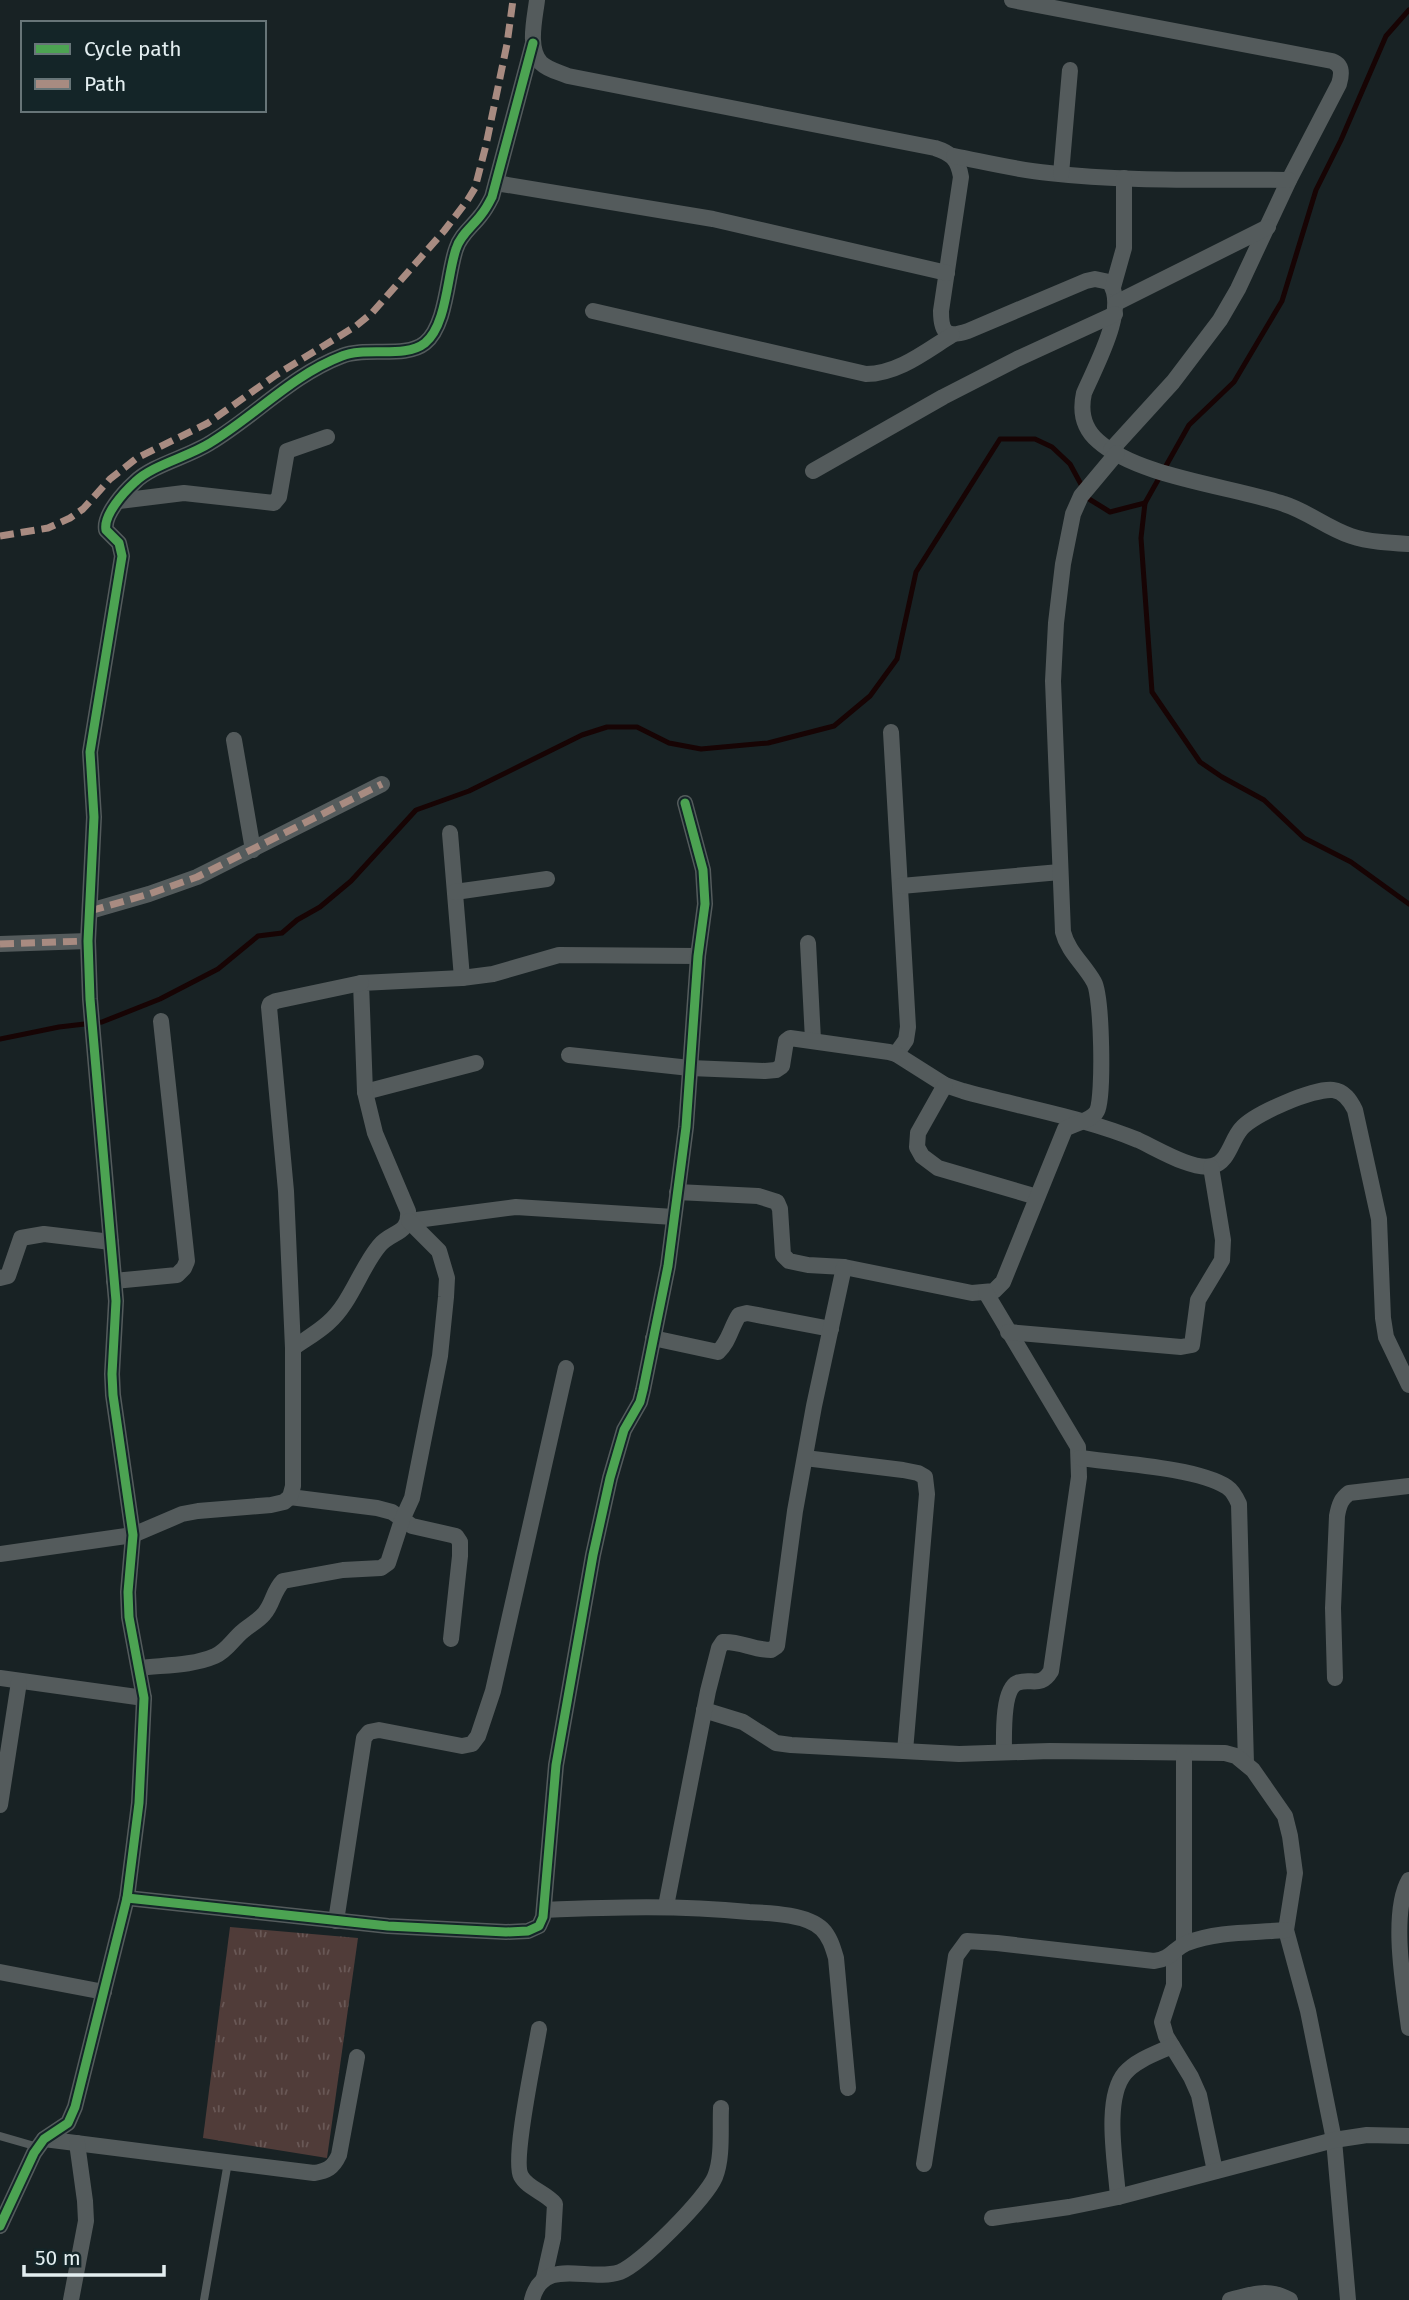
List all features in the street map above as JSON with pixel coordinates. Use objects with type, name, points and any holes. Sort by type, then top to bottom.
[{"type":"street","points":[[0,2226],[41,2143],[68,2123],[75,2107],[127,1898],[139,1803],[144,1698],[129,1617],[128,1592],[133,1535],[113,1395],[116,1301],[90,999],[88,941],[94,824],[92,736],[122,556],[119,543],[105,526],[108,516],[119,501],[142,476],[209,444],[287,386],[351,353],[409,350],[424,344],[435,329],[442,311],[456,247],[486,207],[496,183],[533,43],[537,0]]},
{"type":"street","points":[[677,1192],[737,1194],[768,1198],[777,1202],[780,1209],[783,1255],[789,1261],[844,1267],[972,1293],[986,1293],[995,1291],[1003,1282],[1065,1129],[1095,1114],[1098,1107],[1100,1012],[1094,982],[1065,941],[1062,920],[1053,681],[1056,623],[1069,531],[1081,496],[1220,320],[1238,289],[1342,73],[1336,62],[1012,0]]},
{"type":"street","points":[[533,43],[542,64],[568,76],[934,148],[954,156],[1061,174],[1124,178],[1289,180]]},
{"type":"street","points":[[1061,174],[1070,70]]},
{"type":"street","points":[[953,335],[947,333],[941,324],[961,177],[954,156]]},
{"type":"street","points":[[1124,178],[1124,248],[1115,302],[1084,393],[1083,418],[1088,430],[1097,441],[1133,462],[1284,504],[1352,536],[1409,544]]},
{"type":"street","points":[[496,183],[713,219],[947,273]]},
{"type":"street","points":[[813,471],[1115,302],[1268,227]]},
{"type":"street","points":[[593,311],[866,374],[876,374],[898,366],[953,335],[1086,281],[1102,279],[1110,282],[1115,302]]},
{"type":"street","points":[[119,501],[184,493],[274,503],[279,496],[287,451],[327,436]]},
{"type":"street","points":[[891,732],[908,1027],[906,1040],[896,1054]]},
{"type":"street","points":[[234,740],[253,850]]},
{"type":"street","points":[[90,911],[197,877],[382,784]]},
{"type":"street","points":[[127,1898],[388,1926],[528,1931],[539,1926],[544,1910],[556,1765],[593,1555],[624,1430],[640,1402],[668,1265],[686,1127],[705,885],[685,803]]},
{"type":"street","points":[[450,832],[462,978]]},
{"type":"street","points":[[901,886],[1060,872]]},
{"type":"street","points":[[455,892],[547,879]]},
{"type":"street","points":[[0,944],[88,941]]},
{"type":"street","points":[[808,943],[813,1040]]},
{"type":"street","points":[[0,1554],[133,1535],[182,1514],[271,1505],[284,1502],[290,1497],[293,1486],[292,1348],[286,1191],[270,1004],[361,983],[493,974],[559,955],[698,956]]},
{"type":"street","points":[[292,1348],[329,1322],[340,1310],[381,1244],[405,1229],[409,1221],[408,1211],[375,1133],[365,1092],[361,983]]},
{"type":"street","points":[[114,1281],[177,1275],[187,1261],[161,1021]]},
{"type":"street","points":[[569,1055],[690,1068],[765,1071],[776,1070],[783,1062],[788,1038],[896,1054],[945,1084],[988,1098],[1080,1121],[1134,1139],[1185,1161],[1211,1167],[1220,1163],[1240,1130],[1250,1120],[1284,1103],[1325,1090],[1340,1092],[1350,1099],[1356,1110],[1377,1205],[1386,1337],[1409,1385]]},
{"type":"street","points":[[365,1092],[476,1063]]},
{"type":"street","points":[[945,1084],[918,1133],[918,1147],[922,1156],[938,1168],[1037,1197]]},
{"type":"street","points":[[1008,1332],[1181,1347],[1192,1345],[1198,1300],[1222,1260],[1223,1240],[1211,1167]]},
{"type":"street","points":[[409,1221],[516,1207],[674,1217]]},
{"type":"street","points":[[139,1668],[191,1662],[215,1656],[260,1619],[283,1581],[343,1570],[381,1568],[388,1563],[412,1498],[440,1356],[447,1288],[439,1251],[409,1221]]},
{"type":"street","points":[[0,1278],[8,1276],[21,1238],[44,1234],[111,1242]]},
{"type":"street","points":[[666,1906],[713,1663],[719,1648],[723,1642],[734,1642],[762,1650],[771,1650],[777,1646],[795,1511],[844,1267]]},
{"type":"street","points":[[986,1293],[1078,1447],[1080,1458],[1051,1671],[1040,1682],[1017,1683],[1011,1689],[1006,1713],[1004,1752]]},
{"type":"street","points":[[653,1338],[718,1352],[726,1345],[739,1315],[747,1313],[831,1329]]},
{"type":"street","points":[[336,1921],[364,1738],[369,1732],[379,1730],[463,1746],[472,1744],[478,1736],[493,1691],[566,1368]]},
{"type":"street","points":[[805,1458],[903,1470],[925,1477],[927,1494],[905,1751]]},
{"type":"street","points":[[1080,1458],[1168,1469],[1224,1485],[1233,1492],[1239,1504],[1246,1764]]},
{"type":"street","points":[[1335,1678],[1333,1608],[1339,1504],[1349,1493],[1409,1486]]},
{"type":"street","points":[[290,1497],[377,1508],[392,1512],[412,1526],[456,1536],[460,1542],[451,1639]]},
{"type":"street","points":[[0,1678],[144,1698]]},
{"type":"street","points":[[0,1804],[19,1682]]},
{"type":"street","points":[[704,1710],[743,1721],[776,1743],[791,1745],[959,1754],[1225,1754],[1236,1756],[1253,1770],[1285,1816],[1290,1836],[1295,1873],[1286,1930],[1308,2011],[1335,2140],[1348,2300]]},
{"type":"street","points":[[1184,1753],[1179,1948],[1174,1985],[1162,2022],[1166,2036],[1199,2095],[1215,2171]]},
{"type":"street","points":[[1409,1880],[1403,1890],[1401,1961],[1409,2028]]},
{"type":"street","points":[[544,1910],[666,1906],[783,1915],[811,1922],[822,1929],[836,1958],[848,2088]]},
{"type":"street","points":[[924,2164],[956,1956],[967,1941],[1154,1961],[1165,1959],[1179,1948],[1217,1935],[1286,1930]]},
{"type":"street","points":[[0,1972],[104,1992]]},
{"type":"street","points":[[532,2300],[535,2289],[544,2278],[553,2238],[555,2204],[519,2173],[519,2149],[539,2029]]},
{"type":"street","points":[[1118,2197],[1112,2117],[1118,2084],[1125,2073],[1138,2062],[1172,2046]]},
{"type":"street","points":[[41,2143],[77,2143],[314,2173],[327,2171],[335,2164],[338,2155],[357,2057]]},
{"type":"street","points":[[544,2278],[563,2273],[619,2272],[634,2263],[668,2233],[716,2177],[721,2108]]},
{"type":"street","points":[[992,2218],[1118,2197],[1335,2140],[1367,2135],[1409,2136]]},
{"type":"street","points":[[71,2300],[86,2221],[77,2143]]},
{"type":"street","points":[[1230,2300],[1270,2292],[1290,2300]]},
{"type":"lane","points":[[0,2136],[41,2143]]},
{"type":"lane","points":[[204,2300],[228,2162]]},
{"type":"green space","points":[[230,1927],[358,1938],[327,2158],[203,2138]]},
{"type":"waterway","points":[[1409,10],[1386,36],[1316,190],[1282,301],[1234,382],[1189,425],[1145,503],[1141,538],[1152,692],[1200,762],[1264,800],[1304,838],[1351,862],[1409,904]]},
{"type":"waterway","points":[[0,1039],[59,1027],[102,1022],[160,999],[218,969],[258,936],[282,933],[297,920],[320,907],[351,881],[416,810],[469,791],[582,735],[607,727],[637,727],[669,743],[701,749],[768,743],[834,726],[870,696],[897,659],[916,572],[1000,439],[1035,439],[1052,447],[1070,464],[1089,499],[1110,512],[1145,503]]},
{"type":"marked path","points":[[0,536],[48,528],[70,518],[83,509],[110,479],[137,458],[208,423],[372,313],[444,231],[475,188],[507,44],[513,0]]},
{"type":"marked path","points":[[90,911],[197,877],[382,784]]},
{"type":"marked path","points":[[0,944],[88,941]]},
{"type":"cycle path","points":[[0,2226],[34,2153],[44,2139],[68,2123],[75,2107],[127,1898],[139,1803],[144,1698],[129,1617],[128,1592],[133,1535],[113,1395],[116,1301],[90,999],[88,941],[94,817],[90,752],[122,556],[119,543],[106,530],[106,524],[115,504],[142,476],[210,443],[290,385],[324,364],[352,353],[396,352],[417,348],[425,343],[438,324],[458,244],[492,197],[533,43]]},
{"type":"cycle path","points":[[127,1898],[388,1926],[506,1932],[528,1931],[539,1926],[543,1917],[556,1765],[593,1555],[624,1430],[640,1402],[668,1266],[686,1127],[698,956],[705,904],[703,870],[685,803]]}]
